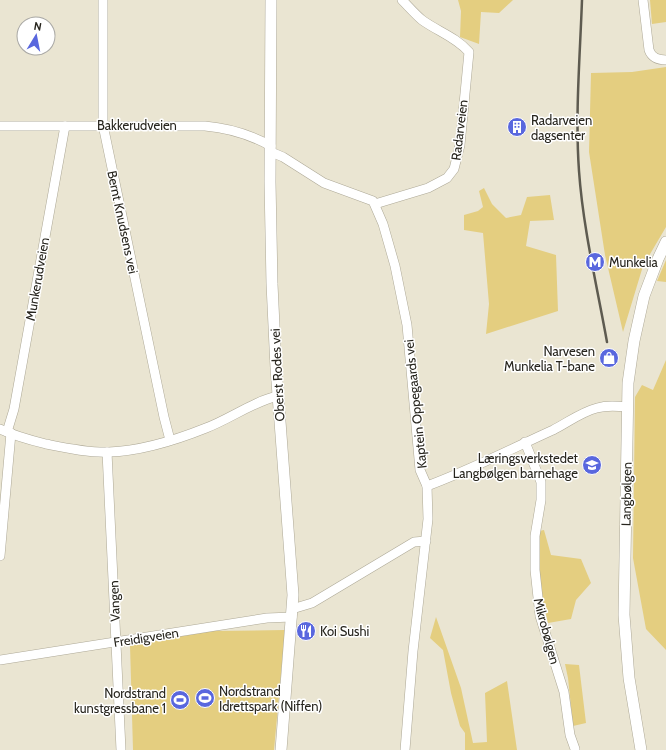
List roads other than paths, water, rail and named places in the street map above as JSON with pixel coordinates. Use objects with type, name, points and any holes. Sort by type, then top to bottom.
[{"type":"street","name":"Bernt Knudsens vei","points":[[103,0],[103,125],[170,440]]},
{"type":"street","name":"Oberst Rodes vei","points":[[271,0],[272,284],[278,396],[290,554],[292,613],[281,750]]},
{"type":"street","name":"Radarveien","points":[[375,204],[428,188],[447,178],[454,169],[460,145],[469,52],[452,38],[422,20],[402,0]]},
{"type":"street","points":[[643,0],[648,50],[653,57],[661,60]]},
{"type":"street","name":"Bakkerudveien","points":[[0,126],[103,125],[226,128],[255,138],[324,183],[370,199],[375,204]]},
{"type":"street","name":"Munkerudveien","points":[[0,556],[6,431],[14,409],[65,126]]},
{"type":"street","name":"Kaptein Oppegaards vei","points":[[375,204],[384,224],[407,325],[420,470],[427,486],[428,518],[413,651],[405,750]]},
{"type":"street","name":"Langbølgen","points":[[641,750],[629,678],[624,615],[627,407],[630,363],[638,320],[650,280],[666,242]]},
{"type":"street","points":[[6,431],[29,440],[53,446],[107,452],[150,446],[207,428],[268,398],[278,396]]},
{"type":"street","points":[[427,486],[482,463],[591,410],[602,407],[627,407]]},
{"type":"street","name":"Mikrobølgen","points":[[525,442],[541,482],[535,555],[536,591],[540,616],[564,692],[570,735],[576,749]]},
{"type":"street","name":"Vangen","points":[[107,452],[121,750]]},
{"type":"street","name":"Freidigveien","points":[[0,660],[292,613],[312,603],[414,542],[426,541]]},
{"type":"railway","points":[[582,0],[578,107],[579,171],[587,235],[607,342]]},
{"type":"place","name":"Radarveien dagsenter","points":[[517,127]]},
{"type":"place","name":"Munkelia","points":[[595,262]]},
{"type":"place","name":"Narvesen Munkelia T-bane","points":[[609,358]]},
{"type":"place","name":"Læringsverkstedet Langbølgen barnehage","points":[[592,465]]},
{"type":"place","name":"Koi Sushi","points":[[306,631]]},
{"type":"place","name":"Nordstrand Idrettspark (Niffen)","points":[[205,698]]},
{"type":"place","name":"Nordstrand kunstgressbane 1","points":[[180,700]]}]
